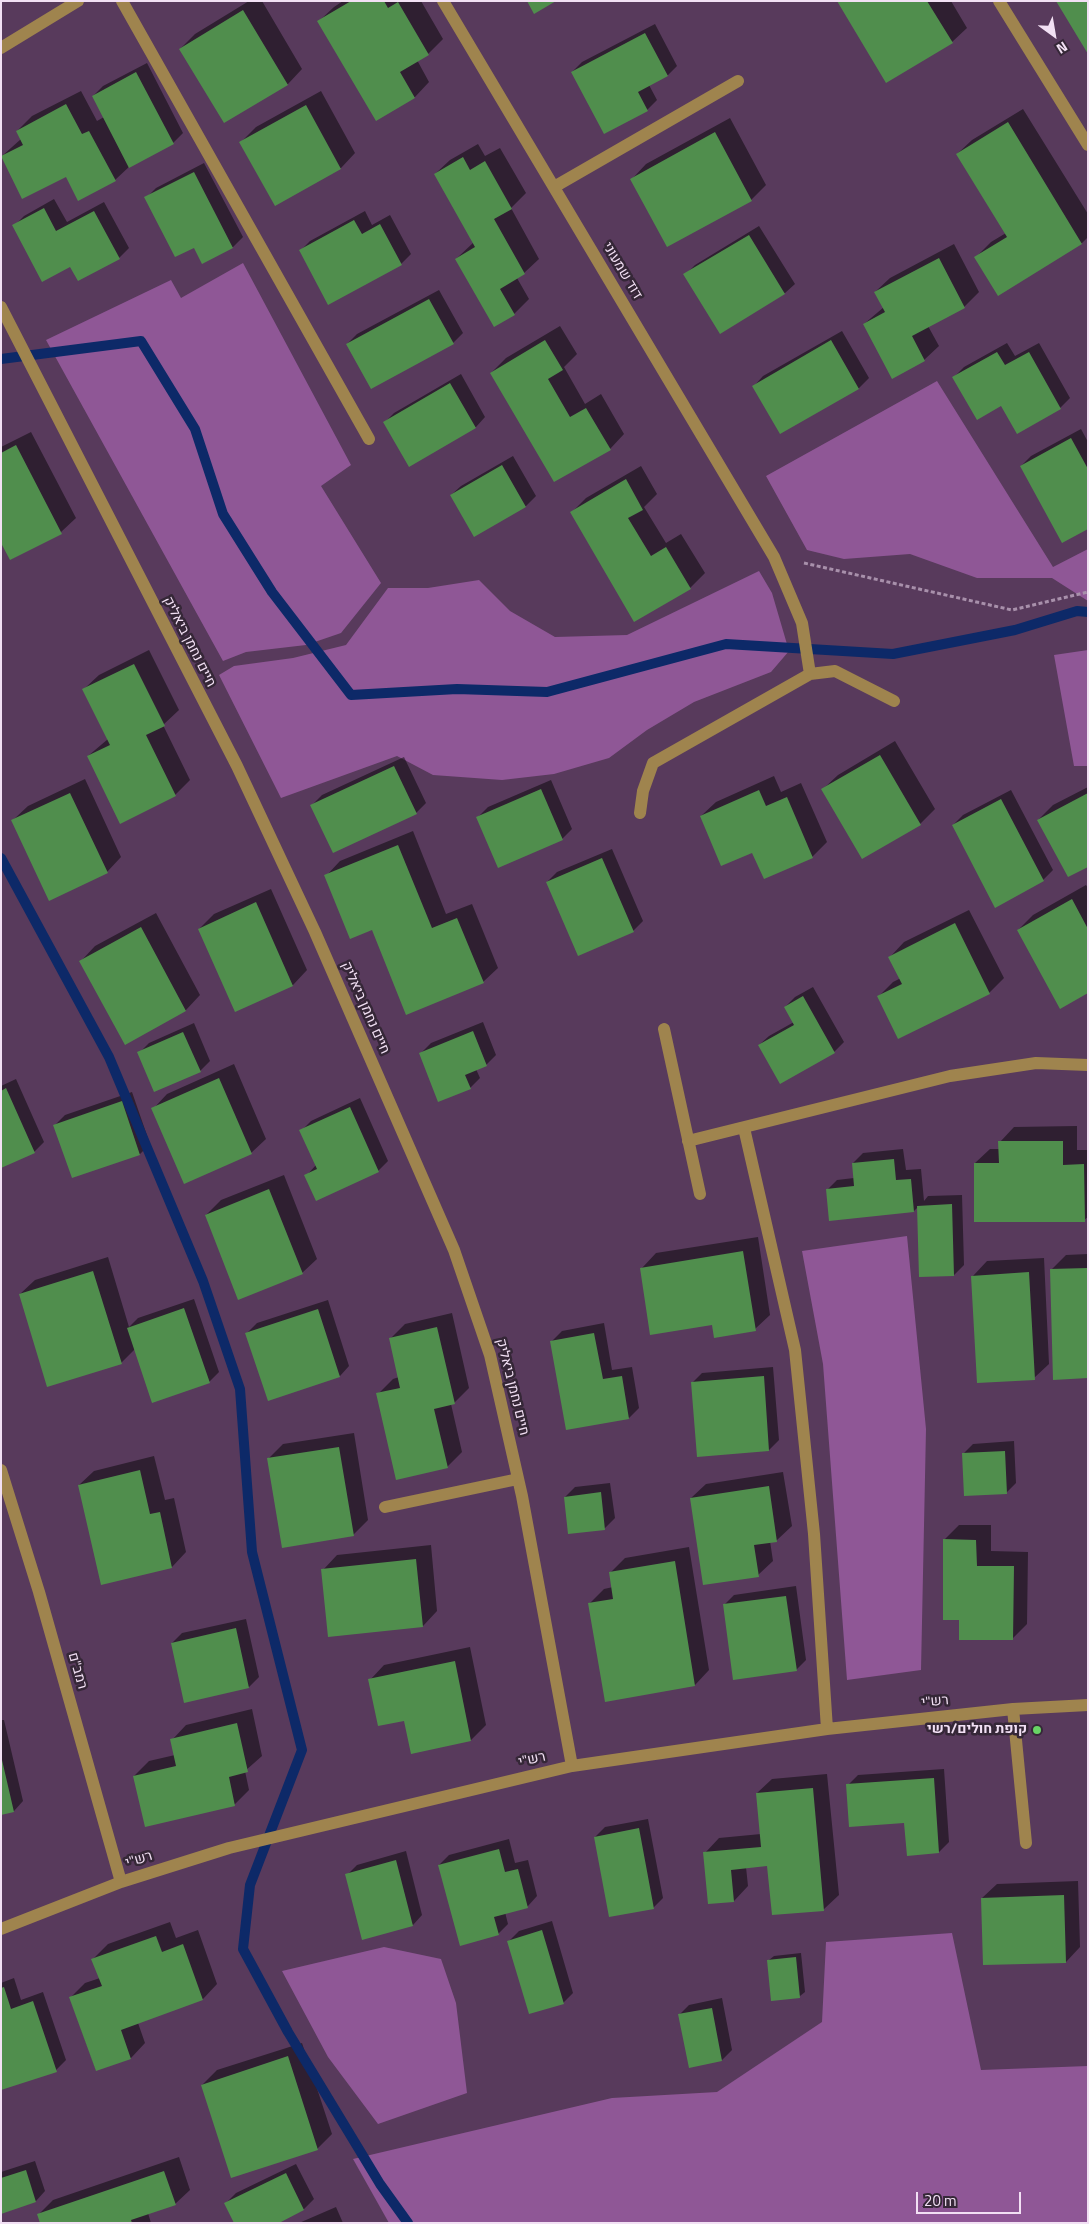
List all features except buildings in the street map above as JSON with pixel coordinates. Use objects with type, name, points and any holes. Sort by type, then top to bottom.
[{"type":"street","points":[[1,48],[78,1]]},
{"type":"street","points":[[122,1],[369,439]]},
{"type":"street","name":"דוד שמעוני","points":[[443,1],[774,557],[802,624],[810,674]]},
{"type":"street","points":[[999,1],[1088,145]]},
{"type":"street","points":[[554,187],[738,81]]},
{"type":"street","name":"חיים נחמן ביאליק","points":[[1,307],[236,766],[331,968],[454,1250],[490,1355],[518,1479],[572,1766]]},
{"type":"street","points":[[640,813],[643,791],[653,763],[810,674],[836,671],[894,701]]},
{"type":"street","points":[[664,1029],[700,1194]]},
{"type":"street","points":[[688,1141],[950,1076],[1036,1063],[1088,1065]]},
{"type":"street","points":[[744,1128],[795,1350],[814,1534],[827,1728]]},
{"type":"street","name":"רמב\"ם","points":[[1,1470],[39,1592],[121,1882]]},
{"type":"street","points":[[385,1507],[518,1479]]},
{"type":"street","name":"רש\"י","points":[[1,1929],[121,1882],[229,1848],[572,1766],[827,1728],[1013,1709],[1088,1705]]},
{"type":"street","points":[[1013,1709],[1026,1843]]},
{"type":"path","points":[[774,557],[1012,610],[1088,592]]},
{"type":"shaded area","points":[[243,263],[351,465],[321,486],[381,583],[341,633],[306,645],[246,652],[223,661],[46,340],[171,280],[181,298]]},
{"type":"shaded area","points":[[937,381],[1053,567],[1088,549],[1088,601],[1052,578],[977,578],[910,554],[844,559],[807,550],[766,476]]},
{"type":"shaded area","points":[[759,571],[772,593],[789,651],[771,672],[694,702],[647,730],[609,758],[554,774],[502,780],[433,775],[397,756],[281,798],[219,675],[234,666],[293,658],[346,645],[388,588],[428,588],[479,580],[510,611],[555,637],[627,635]]},
{"type":"shaded area","points":[[1088,650],[1088,766],[1074,766],[1054,655]]},
{"type":"shaded area","points":[[907,1236],[926,1429],[921,1670],[847,1680],[823,1364],[802,1251]]},
{"type":"shaded area","points":[[952,1933],[981,2070],[1088,2066],[1088,2223],[389,2223],[353,2159],[612,2098],[717,2092],[822,2022],[826,1942]]},
{"type":"shaded area","points":[[384,1947],[441,1959],[456,2003],[467,2093],[378,2124],[328,2057],[282,1971]]},
{"type":"waterway","points":[[1,359],[141,341],[195,429],[223,514],[272,592],[351,695],[457,689],[547,692],[726,644],[893,654],[1015,630],[1077,611],[1088,612]]},
{"type":"waterway","points":[[1,858],[109,1057],[203,1281],[240,1389],[252,1552],[302,1750],[250,1885],[243,1949],[288,2032],[380,2184],[408,2223]]},
{"type":"place","name":"קופת חולים/רשי","points":[[1037,1730]]}]
